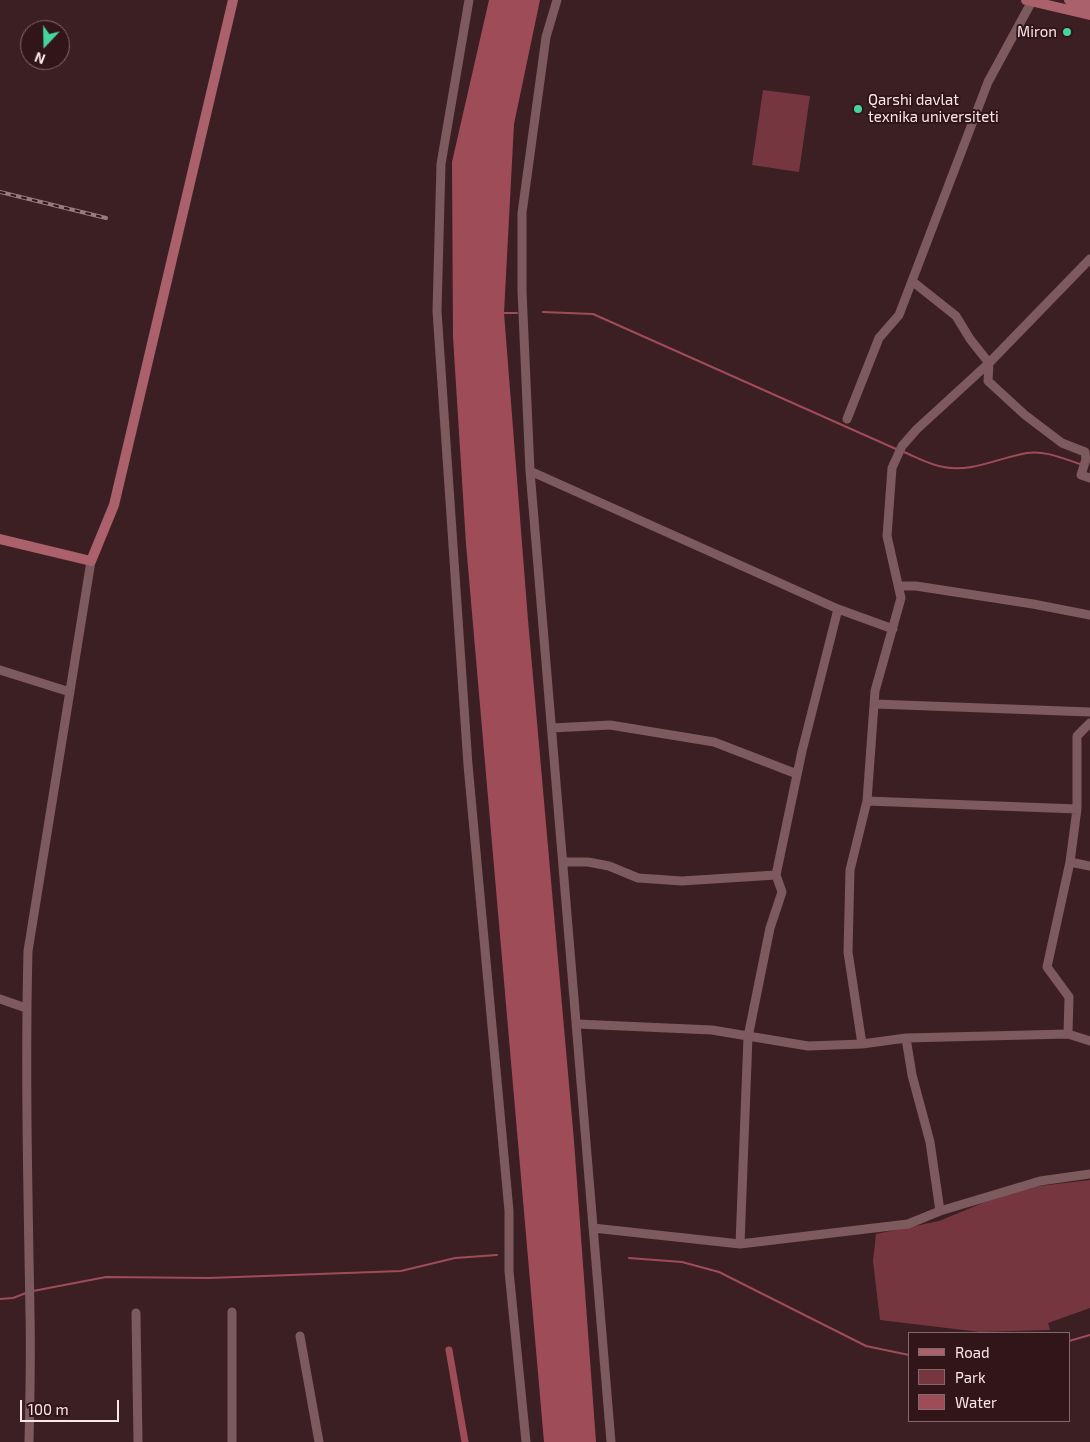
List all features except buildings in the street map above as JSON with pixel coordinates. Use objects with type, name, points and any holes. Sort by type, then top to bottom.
[{"type":"main road","points":[[0,539],[92,561],[114,505],[233,0]]},
{"type":"main road","points":[[1069,0],[1090,5]]},
{"type":"main road","points":[[1029,1],[1090,15]]},
{"type":"street","points":[[469,0],[441,164],[437,310],[468,765],[508,1211],[509,1271],[526,1442]]},
{"type":"street","points":[[557,0],[546,37],[522,213],[522,291],[530,471],[611,1442]]},
{"type":"street","points":[[847,419],[879,338],[899,315],[988,82],[1029,1]]},
{"type":"street","points":[[862,1044],[848,952],[850,870],[867,801],[876,691],[901,598],[888,536],[892,468],[902,446],[916,429],[989,363],[1090,259]]},
{"type":"street","points":[[912,281],[956,316],[970,339],[989,363],[988,381],[1018,410],[1062,443],[1085,452],[1086,459],[1081,475],[1090,478]]},
{"type":"street","points":[[530,471],[838,608],[893,629]]},
{"type":"street","points":[[29,1442],[30,1310],[26,1008],[28,951],[92,561]]},
{"type":"street","points":[[899,586],[916,586],[1024,602],[1090,615]]},
{"type":"street","points":[[740,1244],[748,1037],[770,928],[782,892],[776,876],[797,774],[838,608]]},
{"type":"street","points":[[0,670],[70,692]]},
{"type":"street","points":[[875,704],[1090,712]]},
{"type":"street","points":[[1068,1034],[1069,997],[1047,968],[1070,862],[1078,809],[1077,736],[1090,723]]},
{"type":"street","points":[[552,728],[610,725],[714,742],[797,774]]},
{"type":"street","points":[[867,801],[1078,809]]},
{"type":"street","points":[[563,862],[588,862],[610,866],[638,878],[682,881],[776,876]]},
{"type":"street","points":[[1070,862],[1090,866]]},
{"type":"street","points":[[0,999],[26,1008]]},
{"type":"street","points":[[576,1024],[712,1030],[808,1046],[862,1044],[906,1038],[1068,1034],[1090,1041]]},
{"type":"street","points":[[906,1038],[912,1075],[930,1142],[940,1211]]},
{"type":"street","points":[[593,1228],[740,1244],[908,1224],[940,1211],[1040,1181],[1090,1174]]},
{"type":"street","points":[[232,1312],[232,1442]]},
{"type":"street","points":[[136,1314],[138,1442]]},
{"type":"street","points":[[300,1336],[319,1442]]},
{"type":"green space","points":[[763,90],[810,96],[799,172],[752,165]]},
{"type":"green space","points":[[1090,1180],[1090,1308],[1048,1323],[1050,1330],[980,1332],[880,1320],[873,1261],[876,1234],[939,1221],[985,1202],[1031,1187]]},
{"type":"water","points":[[489,0],[540,0],[514,124],[504,313],[528,620],[574,1141],[596,1442],[544,1442],[466,544],[453,337],[452,162]]},
{"type":"waterway","points":[[543,312],[593,314],[896,449]]},
{"type":"waterway","points":[[503,313],[517,313]]},
{"type":"waterway","points":[[904,452],[934,465],[954,468],[965,468],[1034,452],[1080,464]]},
{"type":"waterway","points":[[33,1291],[106,1277],[209,1278],[401,1271],[455,1258],[497,1255]]},
{"type":"waterway","points":[[629,1258],[682,1262],[719,1272],[866,1346],[908,1355]]},
{"type":"waterway","points":[[0,1299],[13,1298],[26,1293]]},
{"type":"waterway","points":[[1070,1341],[1090,1335]]},
{"type":"waterway","points":[[449,1350],[465,1442]]},
{"type":"railway","points":[[0,192],[106,218]]},
{"type":"place","name":"Miron","points":[[1067,32]]},
{"type":"place","name":"Qarshi davlat texnika universiteti","points":[[858,109]]}]
